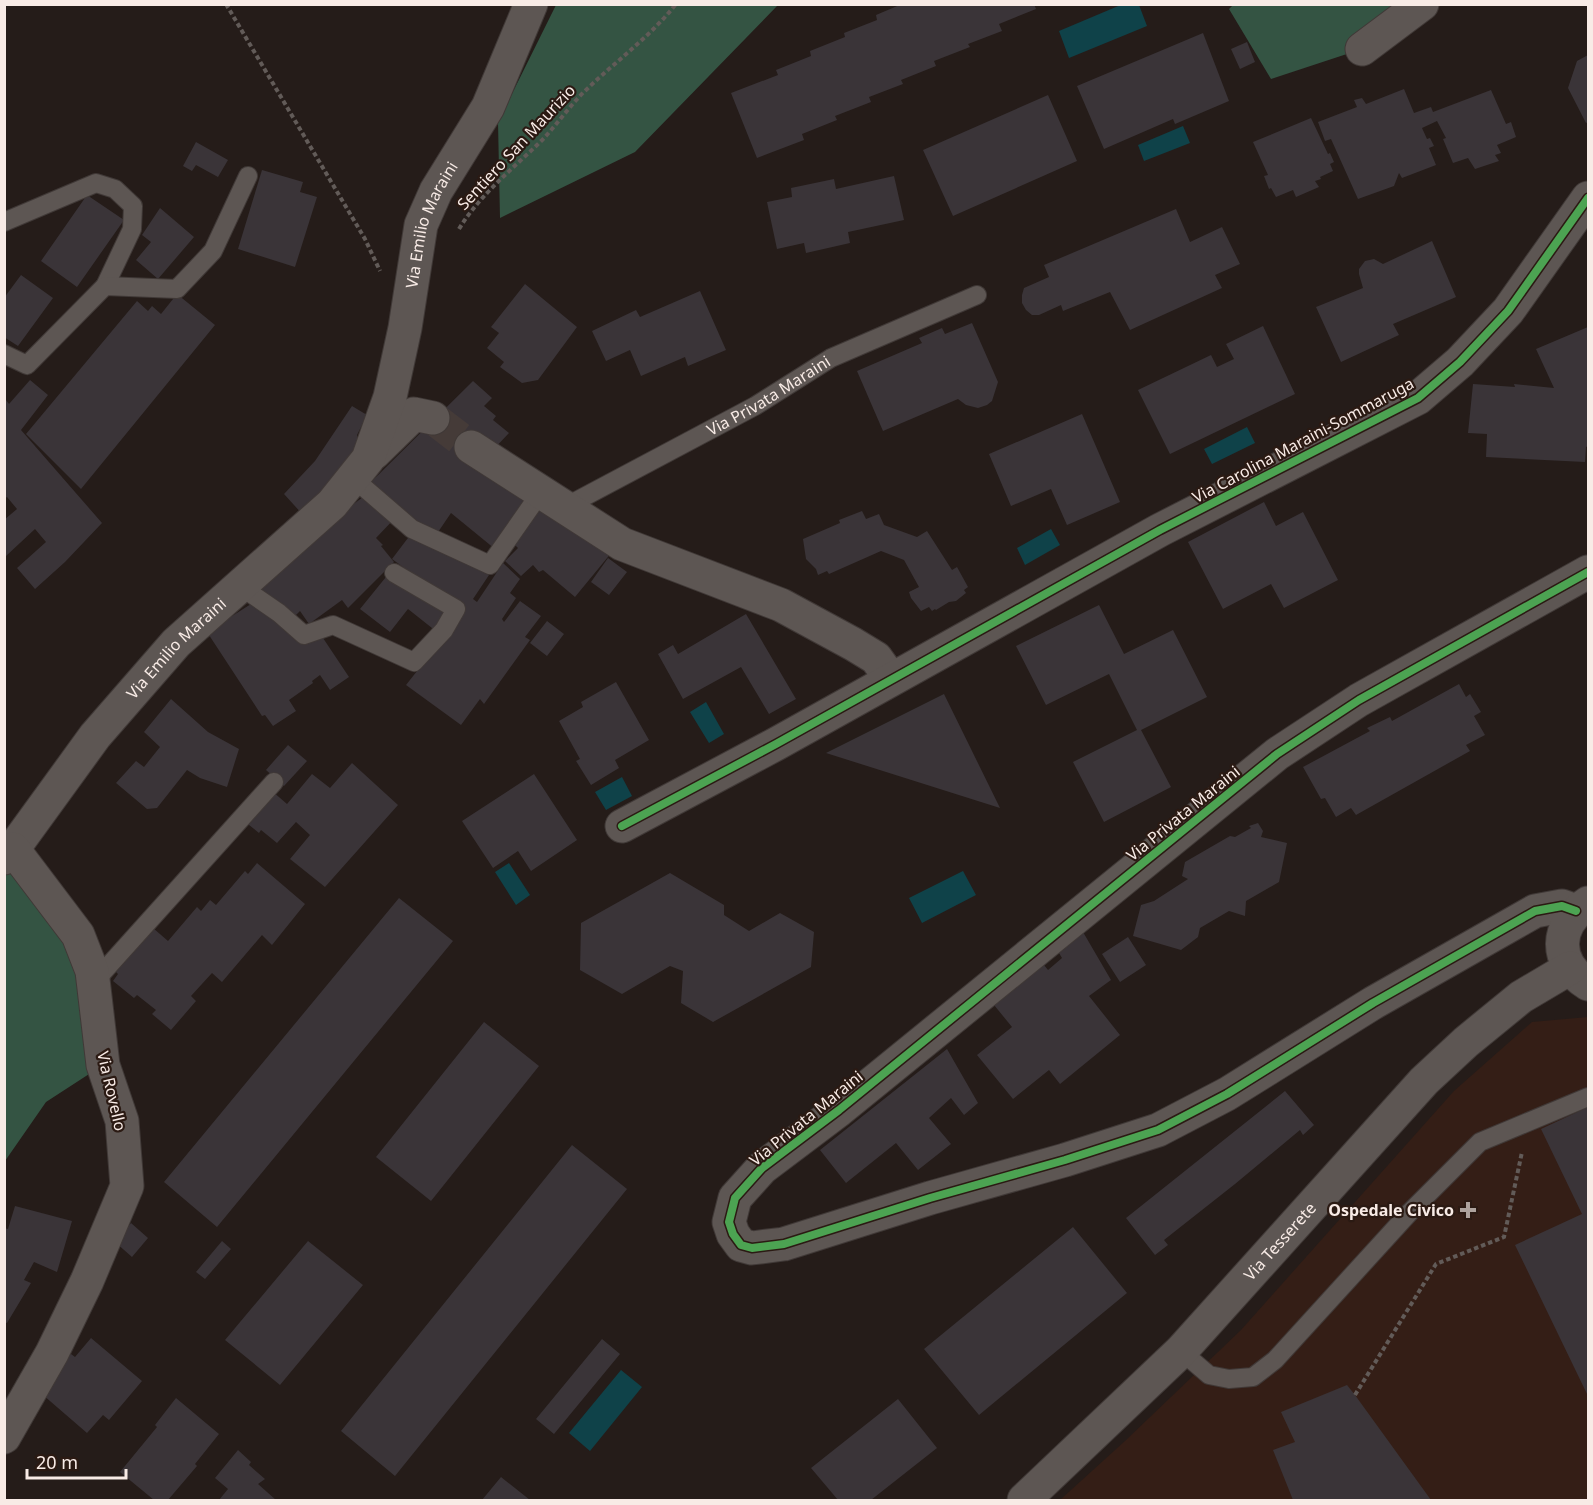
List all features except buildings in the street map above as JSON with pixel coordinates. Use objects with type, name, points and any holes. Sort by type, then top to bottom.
[{"type":"street","name":"Via Emilio Maraini","points":[[361,468],[390,397],[405,328],[422,225],[436,191],[488,107],[531,4]]},
{"type":"street","points":[[1362,49],[1422,4]]},
{"type":"street","name":"Via Carolina Maraini-Sommaruga","points":[[891,680],[1160,530],[1418,398],[1461,362],[1508,311],[1588,198]]},
{"type":"street","name":"Via Emilio Maraini","points":[[9,853],[103,728],[176,643],[332,504],[361,468],[424,416]]},
{"type":"street","points":[[471,447],[622,544],[781,605],[876,657],[891,680],[622,826]]},
{"type":"street","name":"Via Privata Maraini","points":[[1582,907],[1562,906],[1535,911],[1373,1003],[1227,1094],[1148,1134],[784,1244],[752,1248],[741,1245],[733,1234],[729,1221],[735,1198],[762,1168],[839,1110],[1277,754],[1359,700],[1588,572]]},
{"type":"street","name":"Via Rovello","points":[[4,1437],[52,1353],[87,1281],[127,1186],[122,1122],[103,1065],[93,971],[78,935],[9,853]]},
{"type":"street","points":[[1579,976],[1565,957],[1563,939],[1568,921],[1582,907]]},
{"type":"street","name":"Via Tesserete","points":[[1024,1500],[1181,1351],[1424,1081],[1521,997],[1579,976]]},
{"type":"lane","points":[[105,286],[177,289],[213,251],[248,176]]},
{"type":"lane","points":[[4,222],[96,183],[115,189],[133,206],[132,229],[105,286],[27,365],[4,354]]},
{"type":"lane","name":"Via Privata Maraini","points":[[553,500],[755,406],[831,358],[977,295]]},
{"type":"lane","points":[[361,468],[412,529],[490,565],[553,500]]},
{"type":"lane","points":[[240,586],[279,613],[304,635],[333,625],[414,662],[444,630],[456,609],[394,573]]},
{"type":"lane","points":[[94,982],[274,782]]},
{"type":"lane","points":[[1181,1351],[1209,1375],[1229,1379],[1253,1377],[1275,1360],[1410,1212],[1480,1142],[1588,1097]]},
{"type":"path","points":[[226,4],[365,239],[383,280]]},
{"type":"path","points":[[1354,1395],[1436,1264],[1504,1237],[1528,1122]]},
{"type":"shaded area","name":"Ospedale Civico","points":[[1588,1017],[1588,1500],[1060,1500],[1241,1330],[1454,1091],[1532,1022]]},
{"type":"green space","points":[[1234,4],[1422,5],[1362,49],[1271,79],[1229,9]]},
{"type":"green space","points":[[556,5],[778,5],[635,152],[500,218],[498,122]]},
{"type":"green space","points":[[4,858],[78,935],[103,1065],[46,1102],[5,1161]]},
{"type":"water","points":[[1123,4],[1139,5],[1147,26],[1069,58],[1059,31]]},
{"type":"water","points":[[1183,126],[1190,143],[1144,161],[1138,145]]},
{"type":"water","points":[[1247,427],[1255,443],[1212,464],[1204,449]]},
{"type":"water","points":[[1051,529],[1060,545],[1025,565],[1017,548]]},
{"type":"water","points":[[706,702],[724,734],[709,743],[690,712]]},
{"type":"water","points":[[622,777],[632,796],[606,810],[595,792]]},
{"type":"water","points":[[509,863],[530,895],[516,905],[495,872]]},
{"type":"water","points":[[963,871],[976,895],[922,923],[909,898]]},
{"type":"water","points":[[621,1370],[642,1387],[590,1451],[569,1433]]},
{"type":"tunnel","points":[[433,418],[471,447]]},
{"type":"cycle path","points":[[622,826],[776,744],[1160,530],[1418,398],[1460,362],[1508,311],[1588,198]]},
{"type":"cycle path","points":[[1576,911],[1562,906],[1535,911],[1373,1003],[1227,1094],[1158,1130],[784,1244],[752,1248],[741,1245],[733,1234],[729,1222],[735,1198],[762,1168],[839,1110],[1277,754],[1359,700],[1588,572]]},
{"type":"place","name":"Ospedale Civico","points":[[1468,1210]]}]
